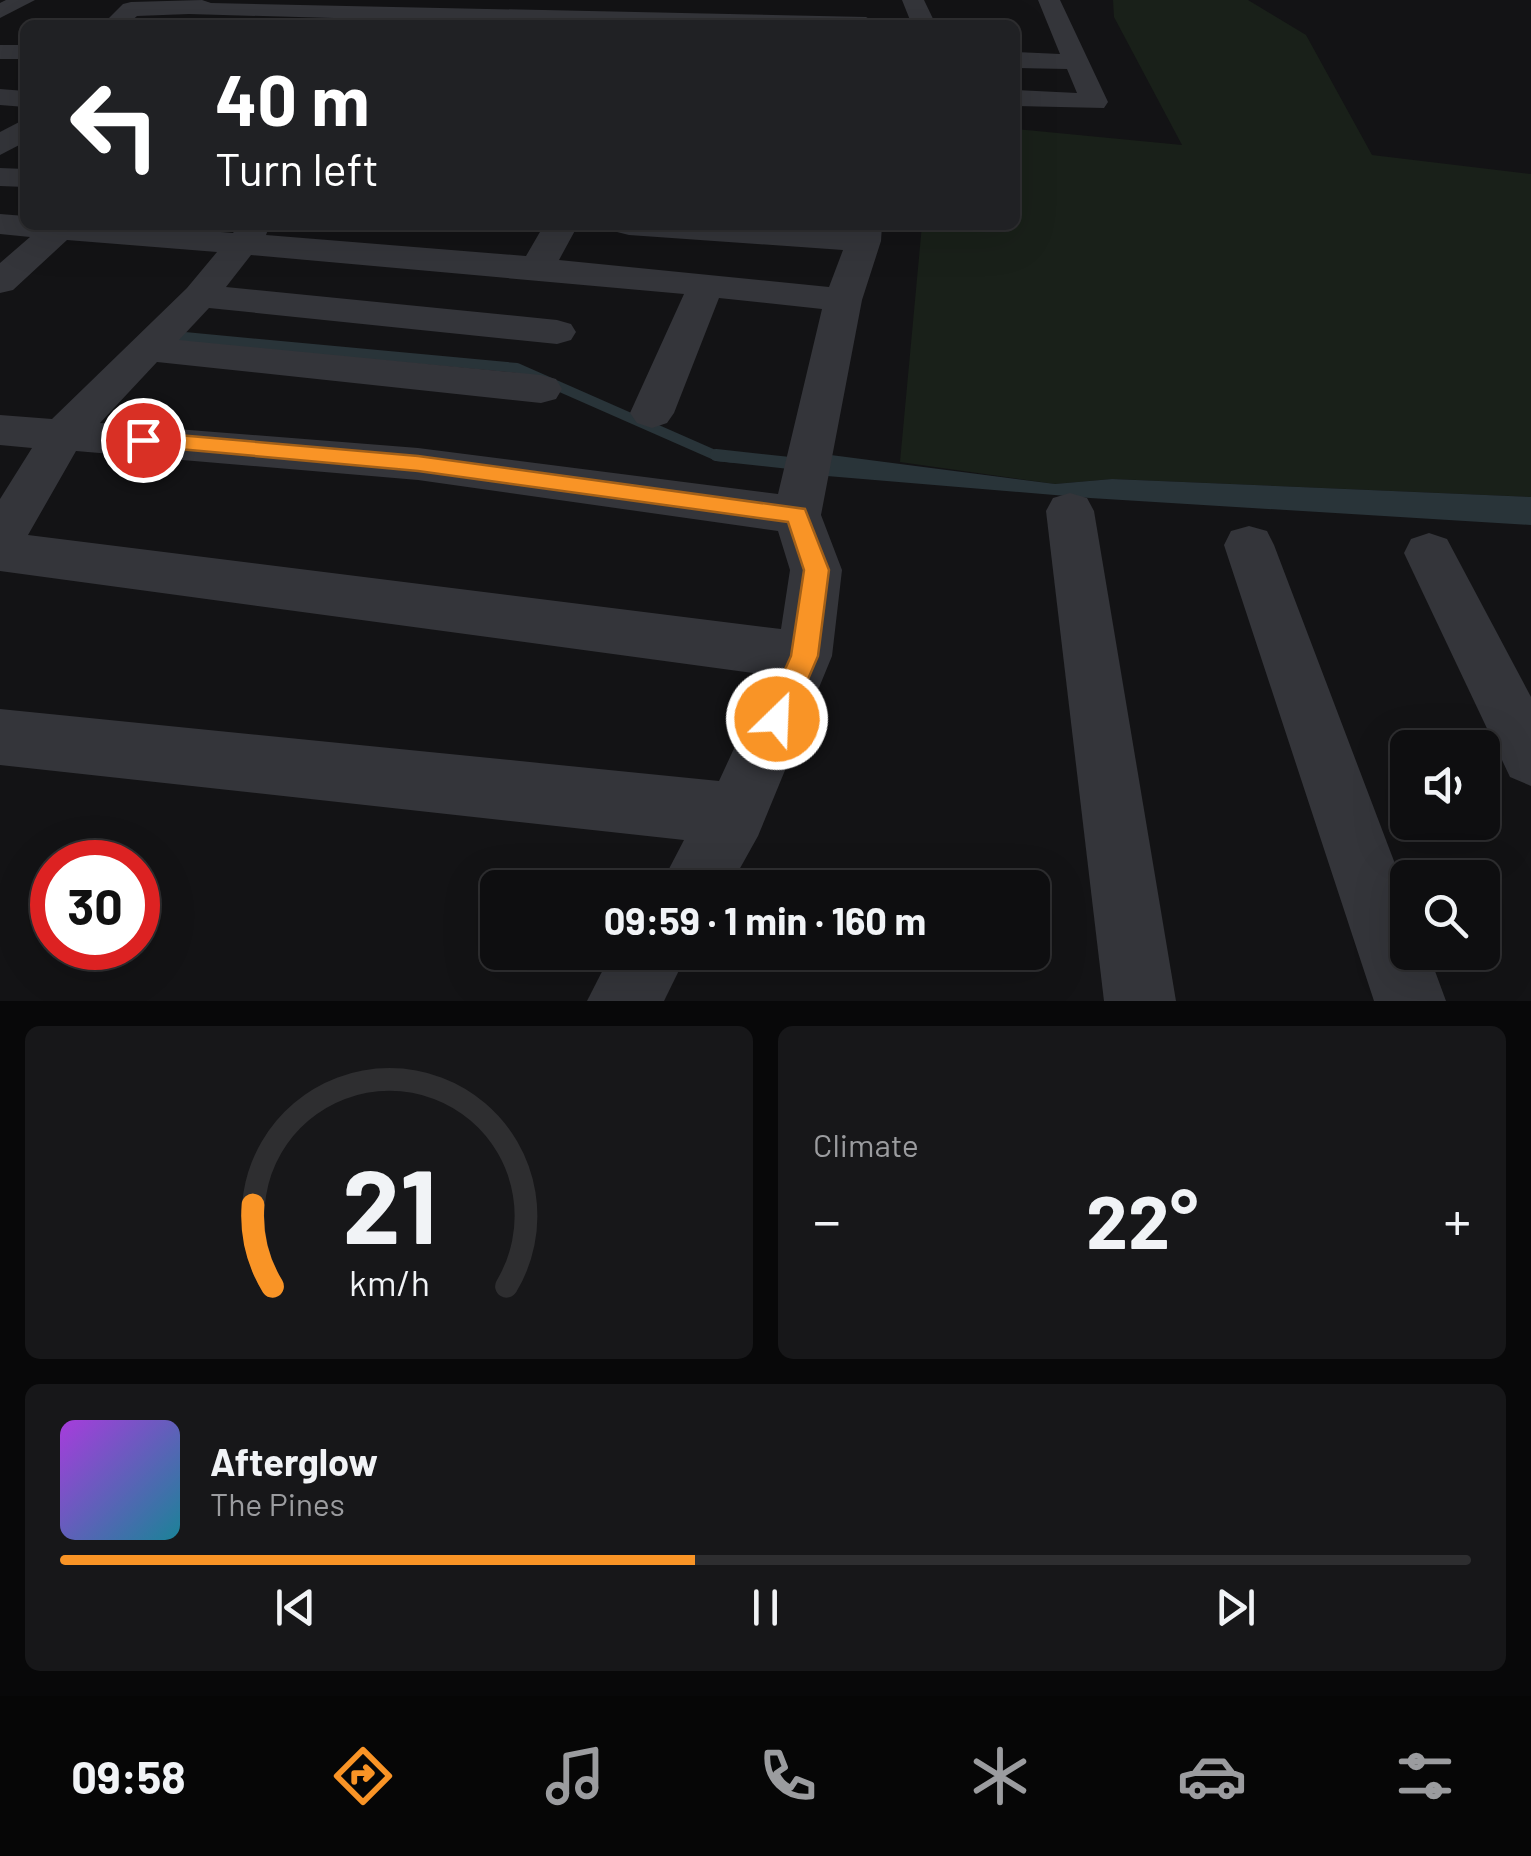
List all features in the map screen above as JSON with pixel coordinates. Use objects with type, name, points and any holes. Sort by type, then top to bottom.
[{"type":"street","points":[[0,11],[24,0]]},
{"type":"street","points":[[1020,98],[1094,102],[1049,0]]},
{"type":"street","points":[[183,20],[203,5]]},
{"type":"street","points":[[125,15],[203,5],[438,13],[548,8],[864,16]]},
{"type":"street","points":[[1020,60],[1078,62]]},
{"type":"street","points":[[0,282],[58,230],[248,235],[843,300]]},
{"type":"street","points":[[537,268],[558,230]]},
{"type":"street","points":[[703,870],[736,814],[804,656],[816,570],[796,515],[843,300],[865,233],[776,230]]},
{"type":"street","points":[[0,540],[64,432],[200,296],[248,235]]},
{"type":"street","points":[[652,413],[706,286]]},
{"type":"street","points":[[200,296],[557,332]]},
{"type":"street","points":[[147,349],[540,389]]},
{"type":"street","points":[[0,430],[64,432],[418,464],[796,515]]},
{"type":"street","points":[[1070,511],[1140,1001]]},
{"type":"street","points":[[1249,544],[1410,1001]]},
{"type":"street","points":[[0,551],[804,656]]},
{"type":"street","points":[[1428,553],[1531,757]]},
{"type":"street","points":[[0,737],[736,814]]},
{"type":"street","points":[[624,1001],[642,970]]},
{"type":"shaded area","points":[[1113,0],[1248,0],[1306,35],[1372,155],[1531,174],[1531,497],[1112,479],[1055,484],[900,462],[922,230],[1020,230],[1020,129],[1182,145],[1114,17]]},
{"type":"shaded area","points":[[823,454],[1055,484],[1112,479],[1531,497],[1531,525],[1090,498],[815,475]]},
{"type":"waterway","points":[[174,336],[517,368],[717,456],[736,458]]},
{"type":"waterway","points":[[716,455],[799,464]]},
{"type":"route","points":[[143,440],[418,464],[796,515],[816,570],[804,656],[777,719]]}]
